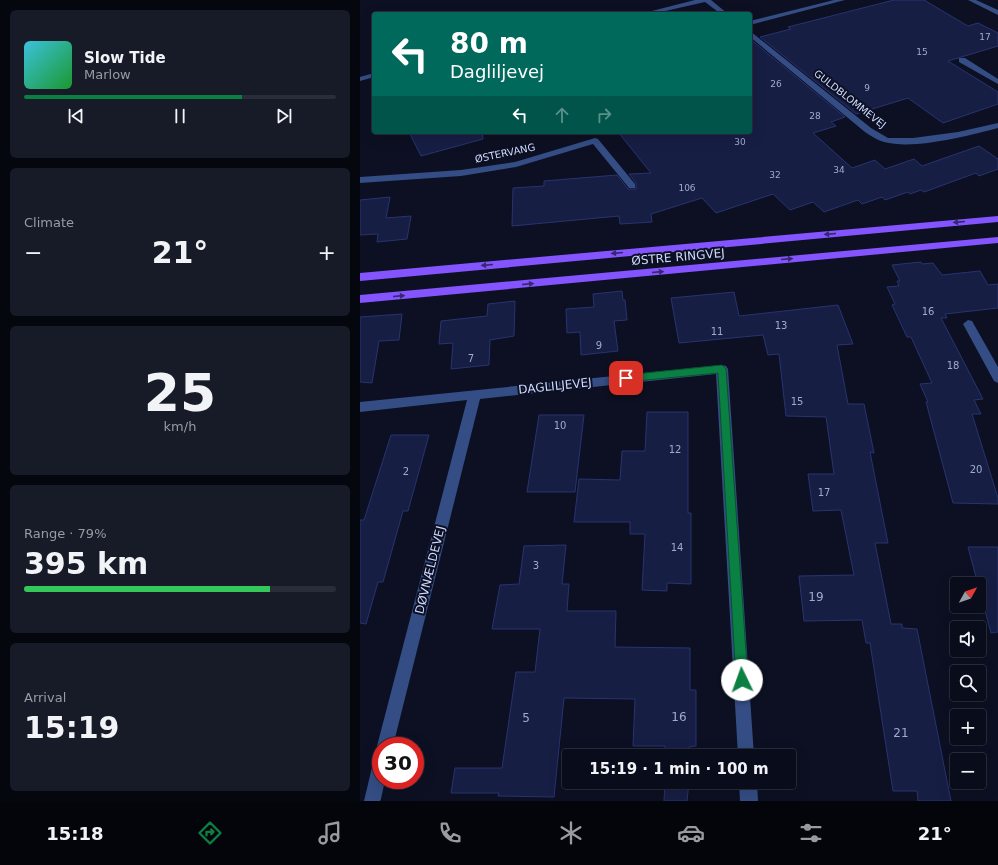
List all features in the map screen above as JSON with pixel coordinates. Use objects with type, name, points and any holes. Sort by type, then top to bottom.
[{"type":"main road","name":"ØSTRE RINGVEJ","points":[[360,277],[998,219]]},
{"type":"main road","name":"ØSTRE RINGVEJ","points":[[360,299],[998,240]]},
{"type":"street","points":[[652,12],[704,0]]},
{"type":"street","points":[[707,0],[723,12]]},
{"type":"street","points":[[752,22],[842,0]]},
{"type":"street","points":[[971,0],[998,13]]},
{"type":"street","name":"GULDBLOMMEVEJ","points":[[752,35],[868,130],[886,140],[907,140],[958,135],[998,125]]},
{"type":"street","points":[[962,60],[998,82]]},
{"type":"street","points":[[360,79],[372,76]]},
{"type":"street","name":"ØSTERVANG","points":[[360,180],[461,173],[516,164],[595,141],[632,186]]},
{"type":"street","points":[[968,324],[998,378]]},
{"type":"street","name":"DAGLILJEVEJ","points":[[360,406],[722,369],[746,749]]},
{"type":"street","name":"DØVNÆLDEVEJ","points":[[387,737],[475,394]]},
{"type":"street","points":[[372,799],[374,789]]},
{"type":"street","points":[[748,789],[749,801]]},
{"type":"building","points":[[894,0],[924,0],[968,26],[978,23],[998,33],[998,46],[948,61],[998,92],[998,104],[943,123],[908,98],[856,114],[760,37],[791,29],[788,27]]},
{"type":"building","points":[[752,41],[845,117],[831,122],[836,126],[813,133],[852,168],[875,160],[885,169],[914,159],[922,166],[979,146],[998,159],[998,169],[979,176],[976,173],[924,192],[921,190],[910,194],[908,192],[885,200],[882,197],[862,204],[858,200],[824,212],[813,202],[790,210],[773,194],[716,213],[702,198],[651,214],[652,222],[620,224],[619,216],[512,226],[513,188],[544,186],[544,181],[617,175],[628,189],[636,189],[636,183],[629,174],[651,173],[620,134],[752,134]]},
{"type":"building","points":[[410,134],[482,134],[483,139],[421,156]]},
{"type":"building","points":[[390,197],[386,218],[411,216],[407,239],[377,242],[378,234],[360,235],[360,200]]},
{"type":"building","points":[[921,262],[922,264],[933,263],[942,275],[980,271],[988,285],[998,284],[998,308],[945,314],[947,318],[941,318],[983,399],[974,400],[981,414],[972,414],[998,498],[998,504],[953,503],[926,402],[928,402],[920,384],[932,383],[911,337],[907,337],[892,305],[895,304],[887,287],[899,286],[897,281],[900,281],[892,265]]},
{"type":"building","points":[[622,291],[623,300],[625,300],[627,320],[614,321],[618,351],[581,355],[580,332],[567,333],[566,309],[594,307],[593,294]]},
{"type":"building","points":[[734,292],[739,316],[838,305],[853,344],[837,345],[848,404],[864,404],[874,453],[870,452],[888,543],[875,543],[891,624],[902,624],[902,628],[917,629],[951,801],[918,801],[917,791],[893,791],[870,643],[866,643],[862,620],[804,621],[799,576],[854,575],[841,510],[813,511],[808,474],[834,474],[826,417],[786,416],[779,354],[768,355],[763,335],[679,343],[671,298]]},
{"type":"building","points":[[515,301],[514,336],[490,340],[489,365],[451,369],[453,343],[439,344],[441,321],[487,316],[488,304]]},
{"type":"building","points":[[402,314],[399,340],[379,341],[372,383],[360,382],[360,317]]},
{"type":"building","points":[[647,412],[688,412],[688,513],[691,513],[691,584],[667,583],[667,591],[642,590],[645,534],[630,534],[630,522],[574,522],[579,479],[620,480],[622,451],[645,451]]},
{"type":"building","points":[[539,415],[584,415],[575,492],[527,492]]},
{"type":"building","points":[[391,435],[429,435],[408,511],[403,511],[383,582],[378,582],[366,624],[360,623],[360,520],[364,520]]},
{"type":"building","points":[[566,545],[562,584],[569,584],[567,611],[616,611],[615,647],[690,648],[690,690],[696,690],[696,746],[689,747],[689,749],[665,749],[665,746],[633,746],[635,699],[564,698],[554,797],[498,796],[499,793],[451,793],[455,768],[502,768],[516,672],[535,672],[540,629],[492,629],[500,585],[519,584],[524,546]]},
{"type":"building","points":[[968,547],[998,547],[998,632],[991,633],[986,613],[986,577],[976,577]]},
{"type":"building","points":[[665,789],[688,789],[687,801],[664,801]]},
{"type":"route","points":[[626,378],[722,369],[742,680]]}]
